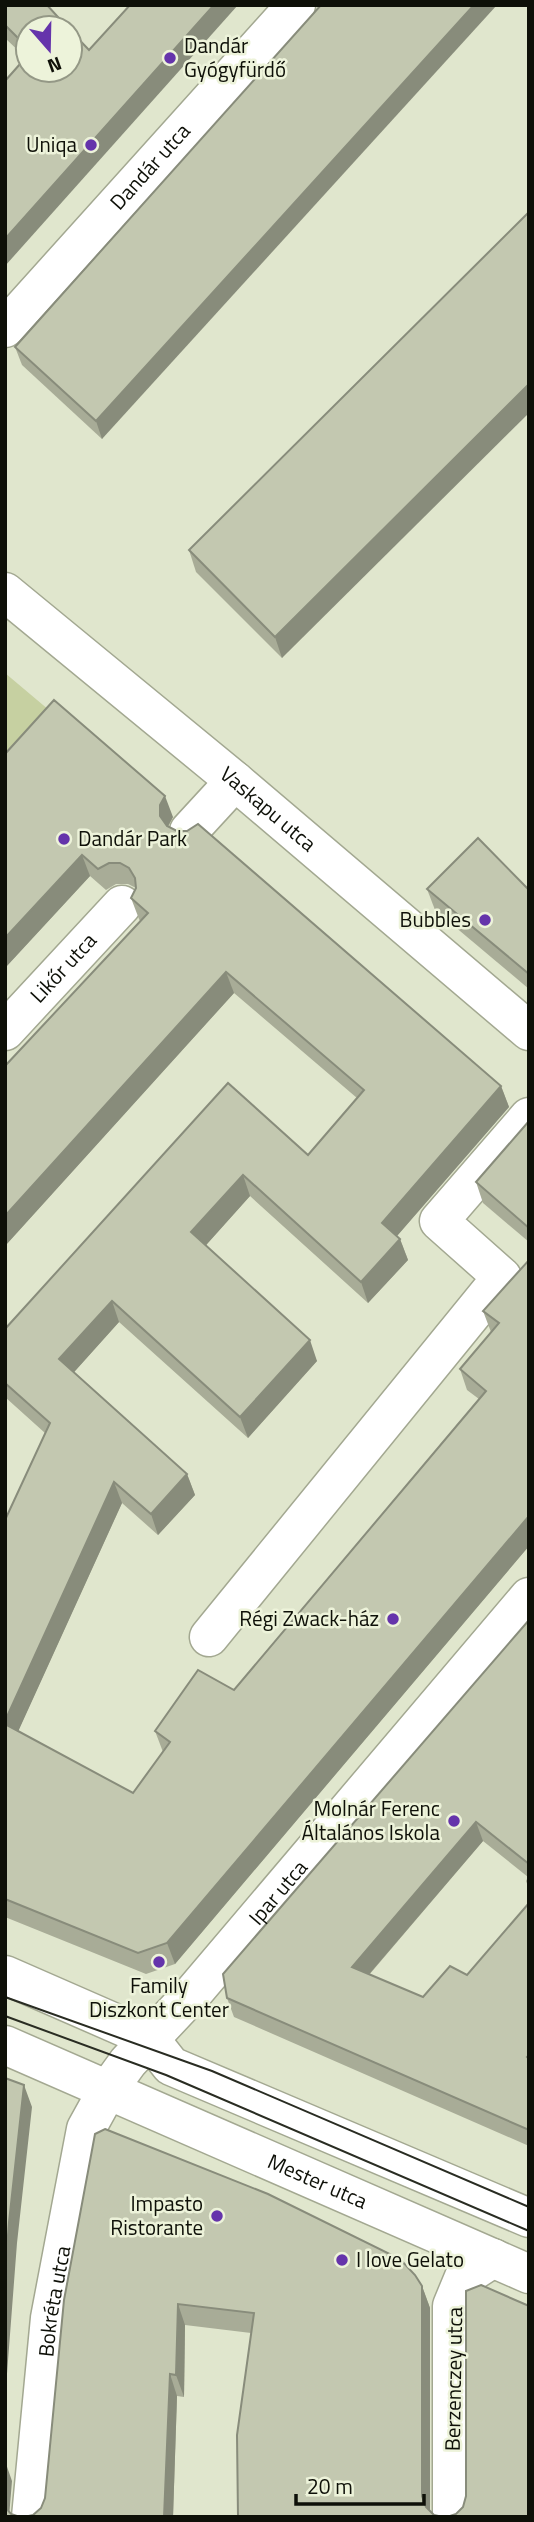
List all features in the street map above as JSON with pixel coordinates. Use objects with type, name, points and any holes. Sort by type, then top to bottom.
[{"type":"street","name":"Dandár utca","points":[[5,328],[296,5]]},
{"type":"street","name":"Vaskapu utca","points":[[5,592],[235,781],[529,1031]]},
{"type":"street","points":[[189,831],[235,781]]},
{"type":"street","name":"Likőr utca","points":[[5,1031],[122,905]]},
{"type":"street","points":[[209,1637],[502,1277],[439,1220],[529,1117]]},
{"type":"street","name":"Ipar utca","points":[[107,2091],[128,2062],[160,2052],[194,1992],[529,1597]]},
{"type":"street","points":[[5,1975],[160,2052],[529,2218]]},
{"type":"street","name":"Mester utca","points":[[5,2045],[529,2274]]},
{"type":"street","name":"Bokréta utca","points":[[31,2517],[50,2318],[86,2129],[107,2091]]},
{"type":"street","name":"Berzenczey utca","points":[[452,2517],[452,2306],[464,2277],[492,2258]]},
{"type":"green space","points":[[5,673],[62,721],[5,783]]},
{"type":"building","points":[[5,5],[47,5],[55,14],[14,14],[14,34],[5,25]]},
{"type":"building","points":[[130,5],[214,5],[5,239],[5,81],[14,71],[14,84],[84,84],[84,45],[89,50]]},
{"type":"building","points":[[321,5],[474,5],[96,421],[15,347]]},
{"type":"building","points":[[529,212],[529,384],[275,637],[189,550]]},
{"type":"building","points":[[54,700],[165,796],[160,805],[160,816],[167,826],[177,831],[187,831],[198,824],[501,1086],[382,1223],[400,1239],[361,1282],[243,1175],[191,1232],[310,1340],[240,1417],[112,1301],[59,1359],[187,1474],[151,1514],[114,1482],[5,1721],[5,1520],[50,1423],[5,1383],[5,1329],[228,1083],[308,1155],[364,1090],[226,972],[5,1216],[5,1066],[148,913],[131,898],[136,888],[135,878],[129,868],[120,863],[109,863],[98,869],[82,855],[5,938],[5,754]]},
{"type":"building","points":[[478,838],[529,890],[529,974],[427,889]]},
{"type":"building","points":[[529,1121],[529,1228],[476,1182]]},
{"type":"building","points":[[529,1260],[529,1516],[167,1943],[138,1953],[5,1899],[5,1724],[133,1793],[170,1742],[155,1731],[198,1670],[234,1690],[486,1391],[460,1369],[499,1323],[483,1311]]},
{"type":"building","name":"Molnár Ferenc Általános Iskola","points":[[529,1620],[529,1864],[476,1822],[352,1967],[423,1997],[450,1966],[467,1975],[529,1903],[529,2130],[227,1998],[223,1974]]},
{"type":"building","points":[[5,2078],[24,2085],[5,2275]]},
{"type":"building","points":[[105,2129],[268,2194],[400,2259],[415,2275],[422,2286],[422,2496],[426,2507],[434,2515],[443,2517],[238,2517],[237,2435],[254,2313],[178,2304],[176,2375],[170,2374],[164,2517],[24,2517],[33,2515],[41,2508],[45,2498],[64,2300],[95,2134]]},
{"type":"building","points":[[481,2285],[529,2306],[529,2517],[447,2517],[456,2514],[463,2507],[466,2496],[466,2291]]},
{"type":"building","points":[[5,2507],[11,2514],[20,2517],[5,2517]]},
{"type":"tram line","points":[[5,1997],[212,2071],[529,2207]]},
{"type":"tram line","points":[[5,2016],[166,2075],[529,2231]]},
{"type":"place","name":"Dandár Gyógyfürdő","points":[[170,58]]},
{"type":"place","name":"Uniqa","points":[[91,145]]},
{"type":"place","name":"Dandár Park","points":[[64,839]]},
{"type":"place","name":"Bubbles","points":[[485,920]]},
{"type":"place","name":"Régi Zwack-ház","points":[[393,1619]]},
{"type":"place","name":"Molnár Ferenc Általános Iskola","points":[[454,1821]]},
{"type":"place","name":"Family Diszkont Center","points":[[159,1962]]},
{"type":"place","name":"Impasto Ristorante","points":[[217,2216]]},
{"type":"place","name":"I love Gelato","points":[[342,2260]]}]
